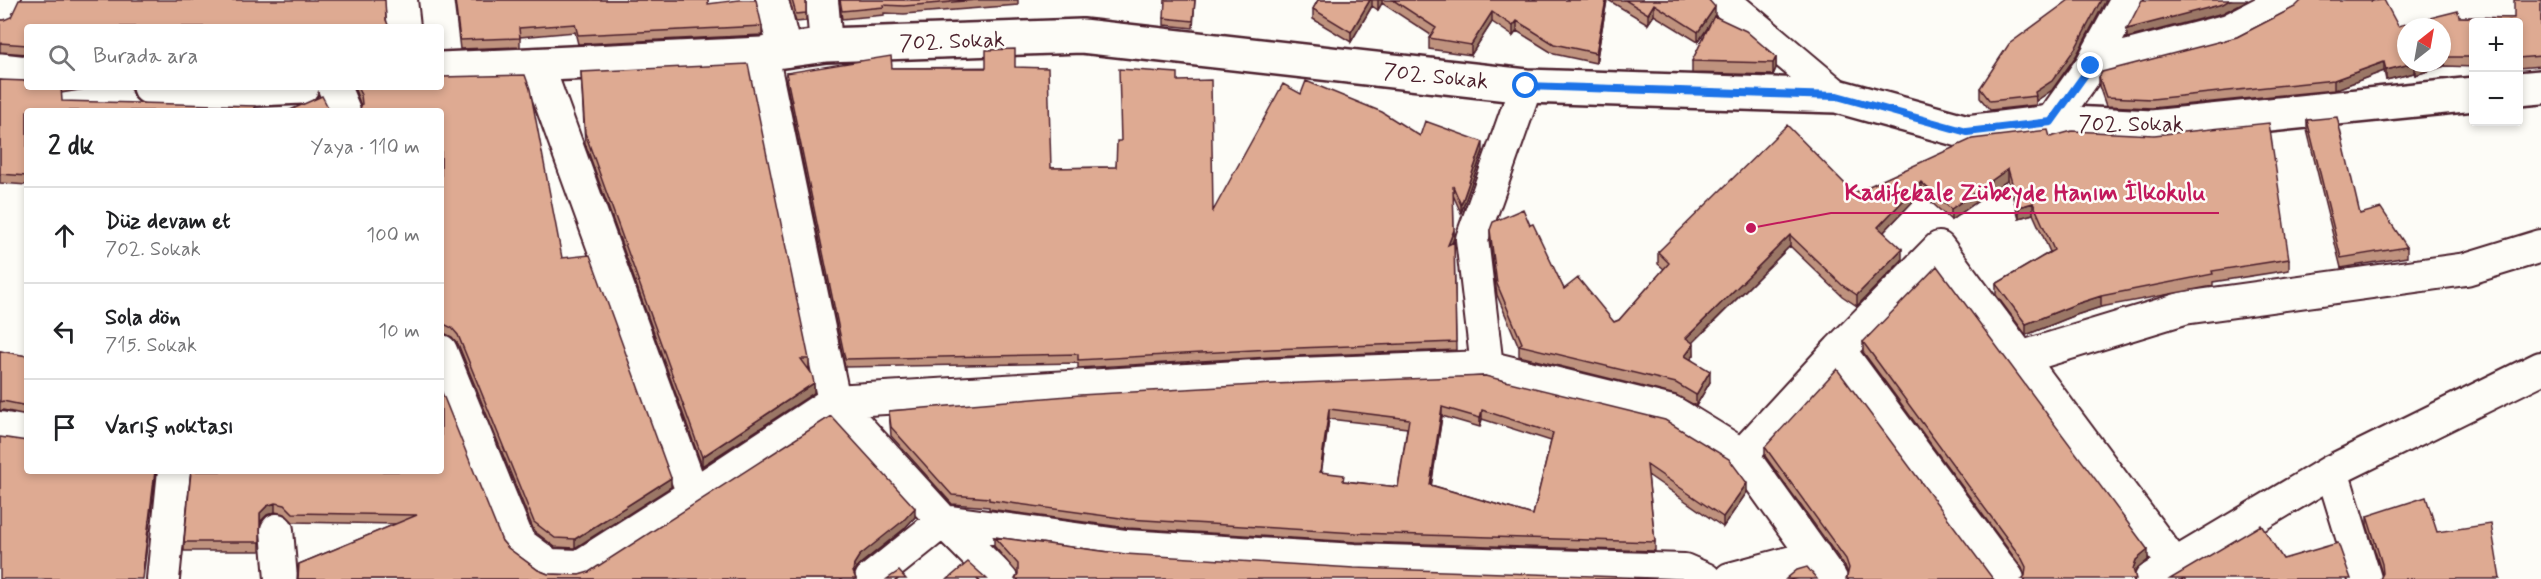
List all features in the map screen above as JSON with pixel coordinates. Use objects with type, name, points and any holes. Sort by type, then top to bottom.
[{"type":"street","points":[[0,12],[4,0]]},
{"type":"street","points":[[401,0],[404,24]]},
{"type":"street","points":[[772,0],[774,53],[834,400],[943,521],[1001,579]]},
{"type":"street","points":[[822,0],[826,45]]},
{"type":"street","points":[[1723,0],[1837,96]]},
{"type":"street","points":[[2051,122],[2091,66],[2127,0]]},
{"type":"street","points":[[2091,66],[2229,30],[2287,0]]},
{"type":"street","name":"702. Sokak","points":[[444,69],[774,53],[826,45],[1082,36],[1526,86],[1837,96],[1967,132],[2051,122],[2152,127],[2469,95]]},
{"type":"street","points":[[537,64],[693,494]]},
{"type":"street","points":[[0,70],[24,74]]},
{"type":"street","points":[[1487,367],[1472,239],[1526,86]]},
{"type":"street","points":[[2523,89],[2541,87]]},
{"type":"street","points":[[158,90],[192,101],[278,90]]},
{"type":"street","points":[[335,90],[343,108]]},
{"type":"street","points":[[2020,358],[2184,308],[2466,269],[2541,246]]},
{"type":"street","points":[[1742,455],[1839,350],[1939,248],[2020,358],[2162,572],[2332,471],[2541,369]]},
{"type":"street","points":[[1839,350],[2008,579]]},
{"type":"street","points":[[444,358],[519,543],[549,565],[580,566],[834,400],[1260,375],[1487,367],[1672,412],[1742,455],[1823,567],[1730,579]]},
{"type":"street","points":[[0,428],[24,432]]},
{"type":"street","points":[[2332,471],[2365,579]]},
{"type":"street","points":[[163,579],[174,474]]},
{"type":"street","points":[[871,579],[943,521],[1126,546],[1354,560],[1684,570],[1704,579]]},
{"type":"street","points":[[277,530],[281,579]]},
{"type":"building","points":[[19,0],[385,0],[388,24],[24,24],[24,45],[0,43],[0,20],[11,17]]},
{"type":"building","points":[[455,0],[708,0],[708,4],[756,0],[762,26],[578,35],[575,24],[519,28],[520,38],[460,40]]},
{"type":"building","points":[[792,0],[806,0],[806,13],[796,14]]},
{"type":"building","points":[[840,0],[977,0],[904,6],[883,5],[884,7],[842,11]]},
{"type":"building","points":[[1165,0],[1195,0],[1193,21],[1164,18]]},
{"type":"building","points":[[1318,0],[1370,0],[1351,32],[1313,9]]},
{"type":"building","points":[[1393,0],[1606,0],[1596,53],[1554,44],[1517,21],[1513,26],[1492,12],[1471,45],[1429,38],[1436,28]]},
{"type":"building","points":[[1625,0],[1709,0],[1715,7],[1698,32],[1654,4],[1648,14]]},
{"type":"building","points":[[2069,0],[2101,0],[2076,47],[2052,81],[2035,92],[2036,96],[1990,101],[1980,88],[2009,44]]},
{"type":"building","points":[[2142,0],[2230,0],[2223,4],[2127,29]]},
{"type":"building","points":[[2302,0],[2384,0],[2397,24],[2397,67],[2386,70],[2384,62],[2334,80],[2152,99],[2106,97],[2099,77],[2102,72],[2237,37],[2295,7]]},
{"type":"building","points":[[2514,0],[2541,0],[2541,56],[2523,58],[2523,18],[2514,18]]},
{"type":"building","points":[[2458,11],[2459,17],[2514,18],[2469,18],[2469,57],[2451,57],[2451,18],[2430,18]]},
{"type":"building","points":[[1714,16],[1746,31],[1776,57],[1773,63],[1692,61]]},
{"type":"building","points":[[1015,49],[1015,67],[1048,68],[1051,168],[1116,167],[1117,141],[1121,141],[1119,69],[1178,73],[1178,81],[1211,80],[1213,211],[1283,84],[1301,94],[1306,81],[1382,112],[1420,136],[1425,121],[1483,142],[1461,205],[1453,186],[1454,230],[1448,245],[1454,242],[1456,342],[1271,349],[1078,360],[1078,354],[845,359],[786,73],[891,56],[892,68],[986,68],[986,50]]},
{"type":"building","points":[[748,64],[809,359],[801,359],[812,374],[814,383],[702,457],[585,133],[581,72]]},
{"type":"building","points":[[525,75],[530,89],[562,258],[590,255],[671,478],[575,539],[555,538],[534,522],[458,335],[444,324],[444,108],[360,108],[362,104],[358,90],[444,90],[444,77]]},
{"type":"building","points":[[0,80],[24,81],[24,90],[61,90],[62,101],[255,106],[255,108],[24,108],[24,176],[0,174]]},
{"type":"building","points":[[322,96],[328,108],[295,108]]},
{"type":"building","points":[[2337,117],[2360,214],[2381,208],[2407,247],[2341,258],[2307,120]]},
{"type":"building","points":[[2269,123],[2289,259],[2212,271],[2213,274],[2101,296],[2026,324],[1996,284],[2054,250],[2033,203],[2019,207],[2008,169],[1951,209],[1921,182],[1878,227],[1902,249],[1857,295],[1842,285],[1790,235],[1686,338],[1694,344],[1685,356],[1710,371],[1696,395],[1676,383],[1519,345],[1522,343],[1497,284],[1490,230],[1493,222],[1523,209],[1530,225],[1533,224],[1564,289],[1578,278],[1614,322],[1619,320],[1669,263],[1658,252],[1787,125],[1854,193],[1972,139],[2048,130],[2050,137],[2072,131],[2154,135]]},
{"type":"building","points":[[1937,266],[2148,550],[2136,560],[2133,569],[2136,579],[2022,579],[2025,576],[2026,567],[2022,559],[1863,342]]},
{"type":"building","points":[[0,351],[24,355],[24,405],[0,402]]},
{"type":"building","points":[[1837,369],[1993,579],[1846,579],[1849,568],[1846,559],[1765,447]]},
{"type":"building","points":[[1485,376],[1665,420],[1729,459],[1747,483],[1723,517],[1647,465],[1655,542],[1356,533],[1128,519],[989,500],[989,498],[952,495],[891,427],[889,411],[1080,395],[1273,384]],"holes":[[[1442,407],[1480,418],[1482,410],[1553,433],[1533,515],[1430,485]],[[1329,409],[1409,419],[1398,487],[1343,481],[1344,475],[1320,472]]]},
{"type":"building","points":[[444,397],[502,541],[538,570],[548,574],[579,575],[589,572],[831,416],[915,508],[904,520],[859,556],[854,564],[853,572],[856,579],[298,579],[299,564],[417,515],[293,513],[285,505],[275,503],[267,506],[260,513],[260,542],[184,542],[191,474],[444,474]]},
{"type":"building","points":[[0,437],[24,441],[24,474],[155,474],[142,579],[0,579]]},
{"type":"building","points":[[2426,497],[2437,532],[2491,524],[2500,579],[2380,579],[2383,573],[2382,564],[2367,516]]},
{"type":"building","points":[[2261,525],[2283,559],[2338,543],[2351,579],[2170,579]]},
{"type":"building","points":[[994,537],[1125,554],[1354,568],[1682,579],[1015,579],[1018,574],[1018,564]]},
{"type":"building","points":[[968,562],[987,579],[948,579]]},
{"type":"building","points":[[1807,567],[1817,579],[1786,579],[1797,570]]},
{"type":"building","points":[[899,571],[906,579],[887,579]]},
{"type":"place","name":"Kadifekale Zübeyde Hanım İlkokulu","points":[[1751,228]]},
{"type":"route","points":[[1526,86],[1837,96],[1967,132],[2051,122],[2091,66]]}]
